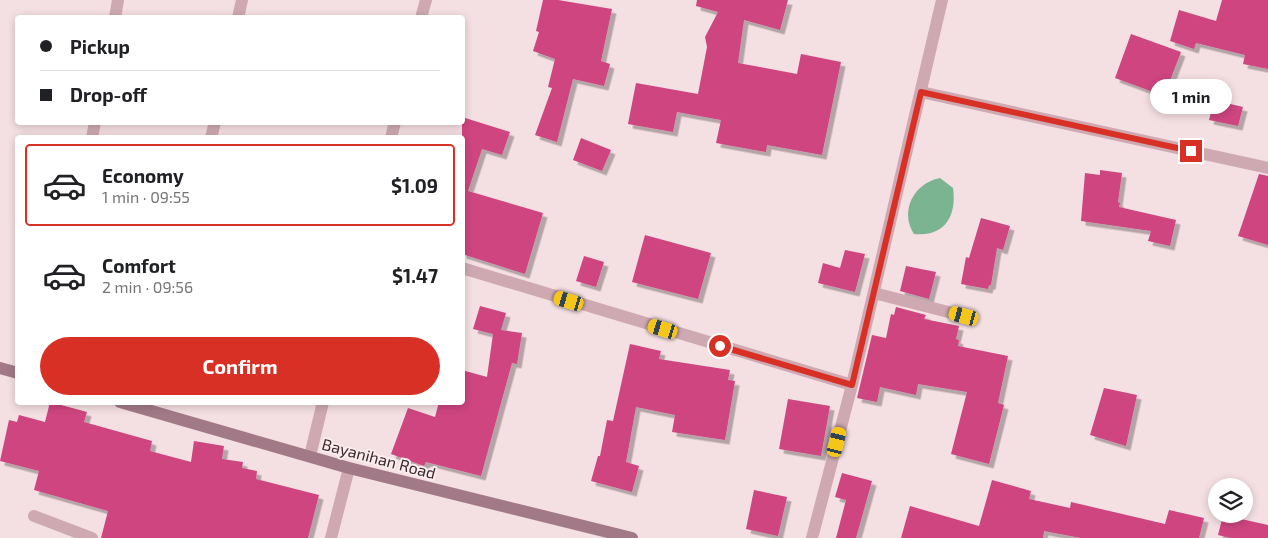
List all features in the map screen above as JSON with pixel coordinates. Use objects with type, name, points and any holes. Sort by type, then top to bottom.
[{"type":"street","points":[[116,15],[118,0]]},
{"type":"street","points":[[239,15],[242,0]]},
{"type":"street","points":[[422,15],[426,0]]},
{"type":"street","points":[[812,538],[852,385],[942,0]]},
{"type":"street","points":[[921,92],[1268,168]]},
{"type":"street","points":[[465,269],[852,385]]},
{"type":"street","points":[[874,293],[964,316]]},
{"type":"street","points":[[0,368],[15,373]]},
{"type":"street","name":"Bayanihan Road","points":[[139,405],[152,407],[349,468],[632,538]]},
{"type":"street","points":[[310,456],[322,405]]},
{"type":"street","points":[[331,538],[349,468]]},
{"type":"street","points":[[34,516],[89,538]]},
{"type":"shaded area","points":[[940,178],[953,188],[953,208],[950,216],[941,228],[933,232],[914,234],[908,216],[912,199],[923,186]]},
{"type":"building","points":[[543,0],[558,0],[612,9],[601,61],[610,64],[604,86],[573,79],[557,142],[535,135],[552,88],[548,87],[555,59],[533,51],[539,32],[536,31]]},
{"type":"building","points":[[697,0],[788,0],[780,30],[744,20],[738,63],[797,74],[801,54],[841,62],[822,155],[767,145],[766,152],[716,143],[721,120],[677,112],[673,132],[628,124],[636,83],[698,94],[707,47],[705,37],[718,12],[696,6]]},
{"type":"building","points":[[1222,0],[1268,0],[1268,69],[1243,64],[1245,55],[1196,43],[1194,49],[1170,41],[1179,10],[1216,21]]},
{"type":"building","points":[[1131,34],[1181,52],[1164,96],[1115,78]]},
{"type":"building","points":[[1214,100],[1243,107],[1238,126],[1209,120]]},
{"type":"building","points":[[465,118],[510,132],[502,155],[482,149],[468,191],[543,213],[525,274],[465,255],[465,135],[462,135],[462,125],[465,125]]},
{"type":"building","points":[[581,138],[611,150],[602,171],[573,160]]},
{"type":"building","points":[[1100,170],[1122,173],[1119,207],[1176,220],[1170,246],[1148,241],[1151,231],[1081,221],[1085,173],[1100,175]]},
{"type":"building","points":[[1259,174],[1268,176],[1268,245],[1238,236]]},
{"type":"building","points":[[981,218],[1010,226],[1003,250],[997,248],[991,285],[989,285],[988,289],[961,284],[966,257],[969,258]]},
{"type":"building","points":[[645,235],[711,253],[698,299],[632,282]]},
{"type":"building","points":[[845,250],[865,254],[855,292],[818,283],[823,263],[840,268]]},
{"type":"building","points":[[584,256],[604,262],[596,287],[576,281]]},
{"type":"building","points":[[906,266],[936,272],[929,299],[900,291]]},
{"type":"building","points":[[480,306],[506,313],[501,330],[522,333],[517,364],[512,363],[481,476],[426,462],[424,466],[391,454],[408,408],[435,417],[438,405],[465,405],[465,371],[487,377],[493,334],[473,329]]},
{"type":"building","points":[[896,307],[926,315],[924,319],[959,326],[956,339],[959,340],[958,346],[1008,356],[998,403],[1004,405],[989,464],[951,454],[967,392],[918,384],[916,395],[880,387],[877,402],[857,398],[872,335],[886,338],[891,314],[894,315]]},
{"type":"building","points":[[630,344],[661,351],[659,359],[730,370],[728,380],[735,381],[725,440],[672,432],[675,415],[636,407],[626,462],[639,466],[632,492],[591,481],[598,456],[600,456],[607,420],[613,421]]},
{"type":"building","points":[[1104,388],[1137,395],[1126,446],[1090,435]]},
{"type":"building","points":[[788,399],[830,406],[821,456],[779,449]]},
{"type":"building","points":[[49,405],[61,405],[87,412],[84,422],[152,441],[150,451],[191,462],[194,441],[224,446],[222,459],[243,462],[242,468],[257,471],[256,479],[319,495],[308,538],[101,538],[108,511],[34,490],[39,471],[0,461],[9,420],[17,422],[19,415],[45,422]]},
{"type":"building","points":[[842,473],[872,481],[856,538],[836,538],[846,500],[835,497]]},
{"type":"building","points":[[992,480],[1031,491],[1029,499],[1070,508],[1071,502],[1165,524],[1169,510],[1204,518],[1199,538],[1081,538],[1044,531],[1043,538],[901,538],[910,506],[979,526]]},
{"type":"building","points":[[754,490],[787,497],[778,536],[746,529]]},
{"type":"building","points":[[1253,522],[1268,525],[1268,538],[1230,538],[1218,535],[1221,523]]},
{"type":"route","points":[[720,346],[852,385],[921,92],[1191,151]]}]
